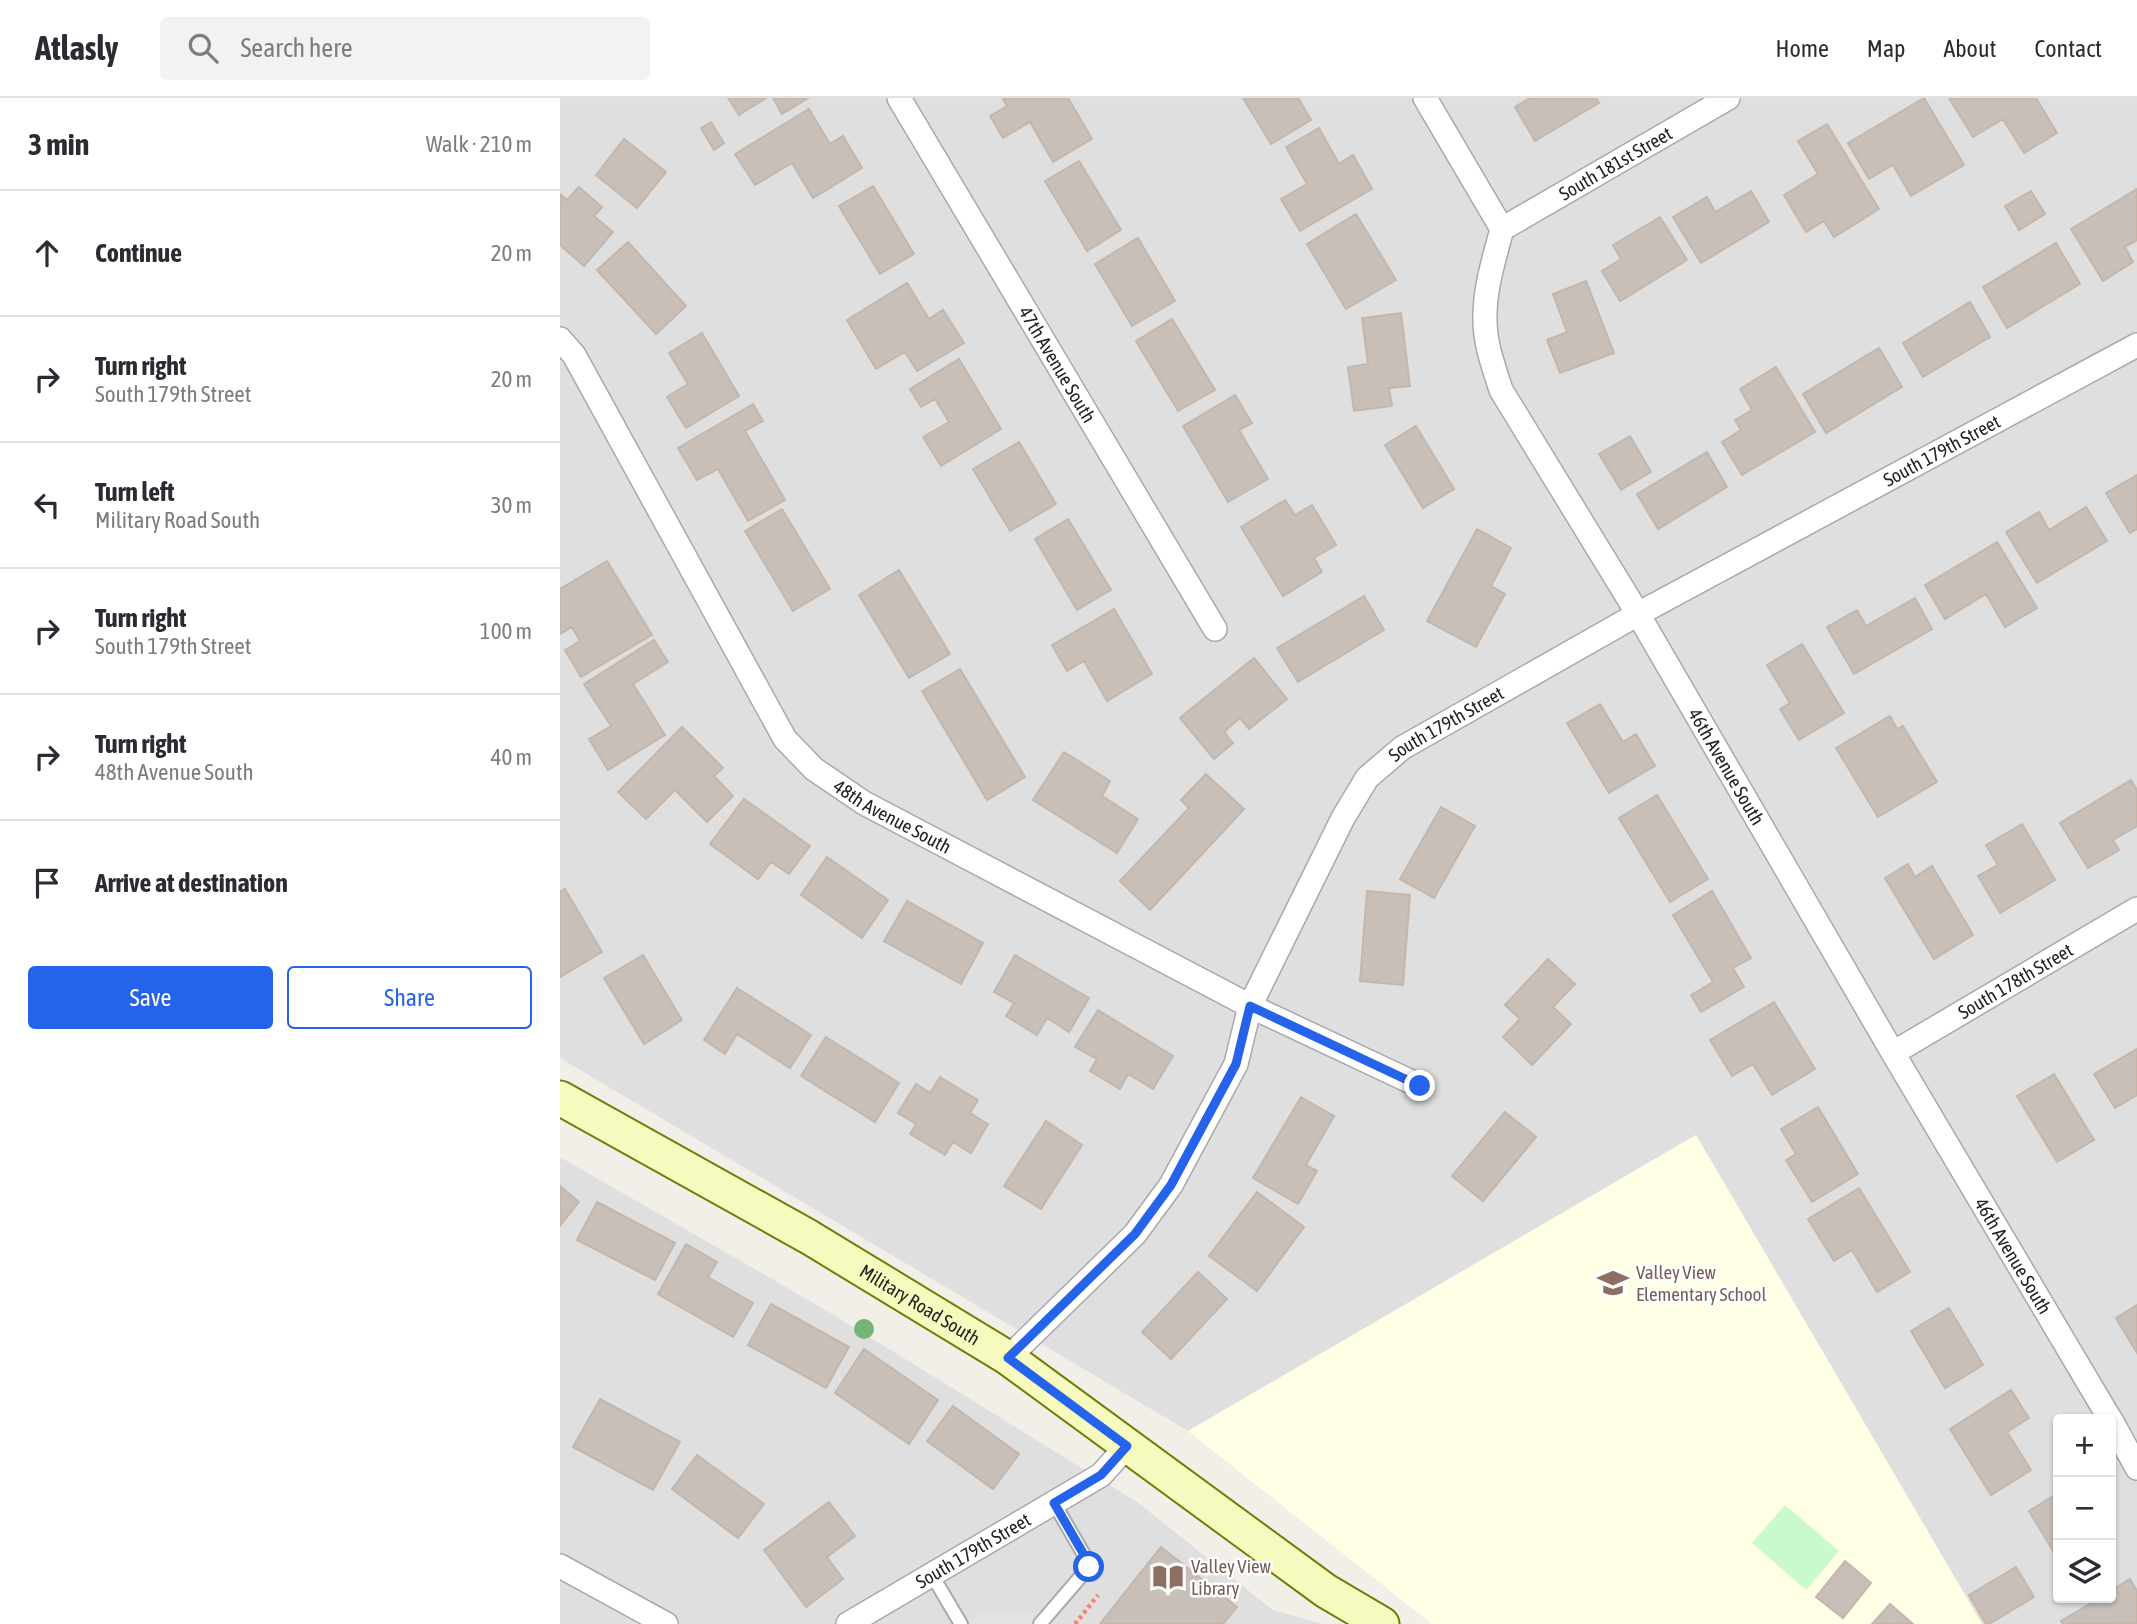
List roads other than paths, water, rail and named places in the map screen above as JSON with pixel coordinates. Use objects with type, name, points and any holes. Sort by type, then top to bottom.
[{"type":"main road","name":"Military Road South","points":[[560,1098],[809,1237],[1008,1358],[1326,1591],[1382,1624]]},
{"type":"main road","name":"Military Road South","points":[[1326,1591],[1357,1624]]},
{"type":"street","name":"47th Avenue South","points":[[899,98],[1215,629]]},
{"type":"street","points":[[1425,98],[1502,229]]},
{"type":"street","name":"South 181st Street","points":[[1502,229],[1728,98]]},
{"type":"street","name":"46th Avenue South","points":[[1502,229],[1489,277],[1485,321],[1491,360],[1501,390],[1638,614],[1893,1053],[2119,1424],[2137,1468]]},
{"type":"street","name":"48th Avenue South","points":[[560,339],[574,355],[785,739],[814,769],[864,803],[1250,1006],[1420,1086]]},
{"type":"street","name":"South 179th Street","points":[[1008,1358],[1135,1234],[1171,1185],[1236,1064],[1250,1006],[1343,818],[1367,778],[1402,748],[1638,614],[2137,345]]},
{"type":"street","name":"South 178th Street","points":[[1893,1053],[2137,909]]},
{"type":"street","name":"South 179th Street","points":[[848,1624],[1101,1475],[1127,1446]]},
{"type":"street","points":[[560,1566],[666,1624]]},
{"type":"lane","points":[[1040,1624],[1089,1567],[1054,1503]]},
{"type":"lane","points":[[932,1574],[961,1624]]},
{"type":"place","name":"Valley View Elementary School","points":[[1613,1283]]},
{"type":"place","name":"Valley View Library","points":[[1168,1577]]}]
